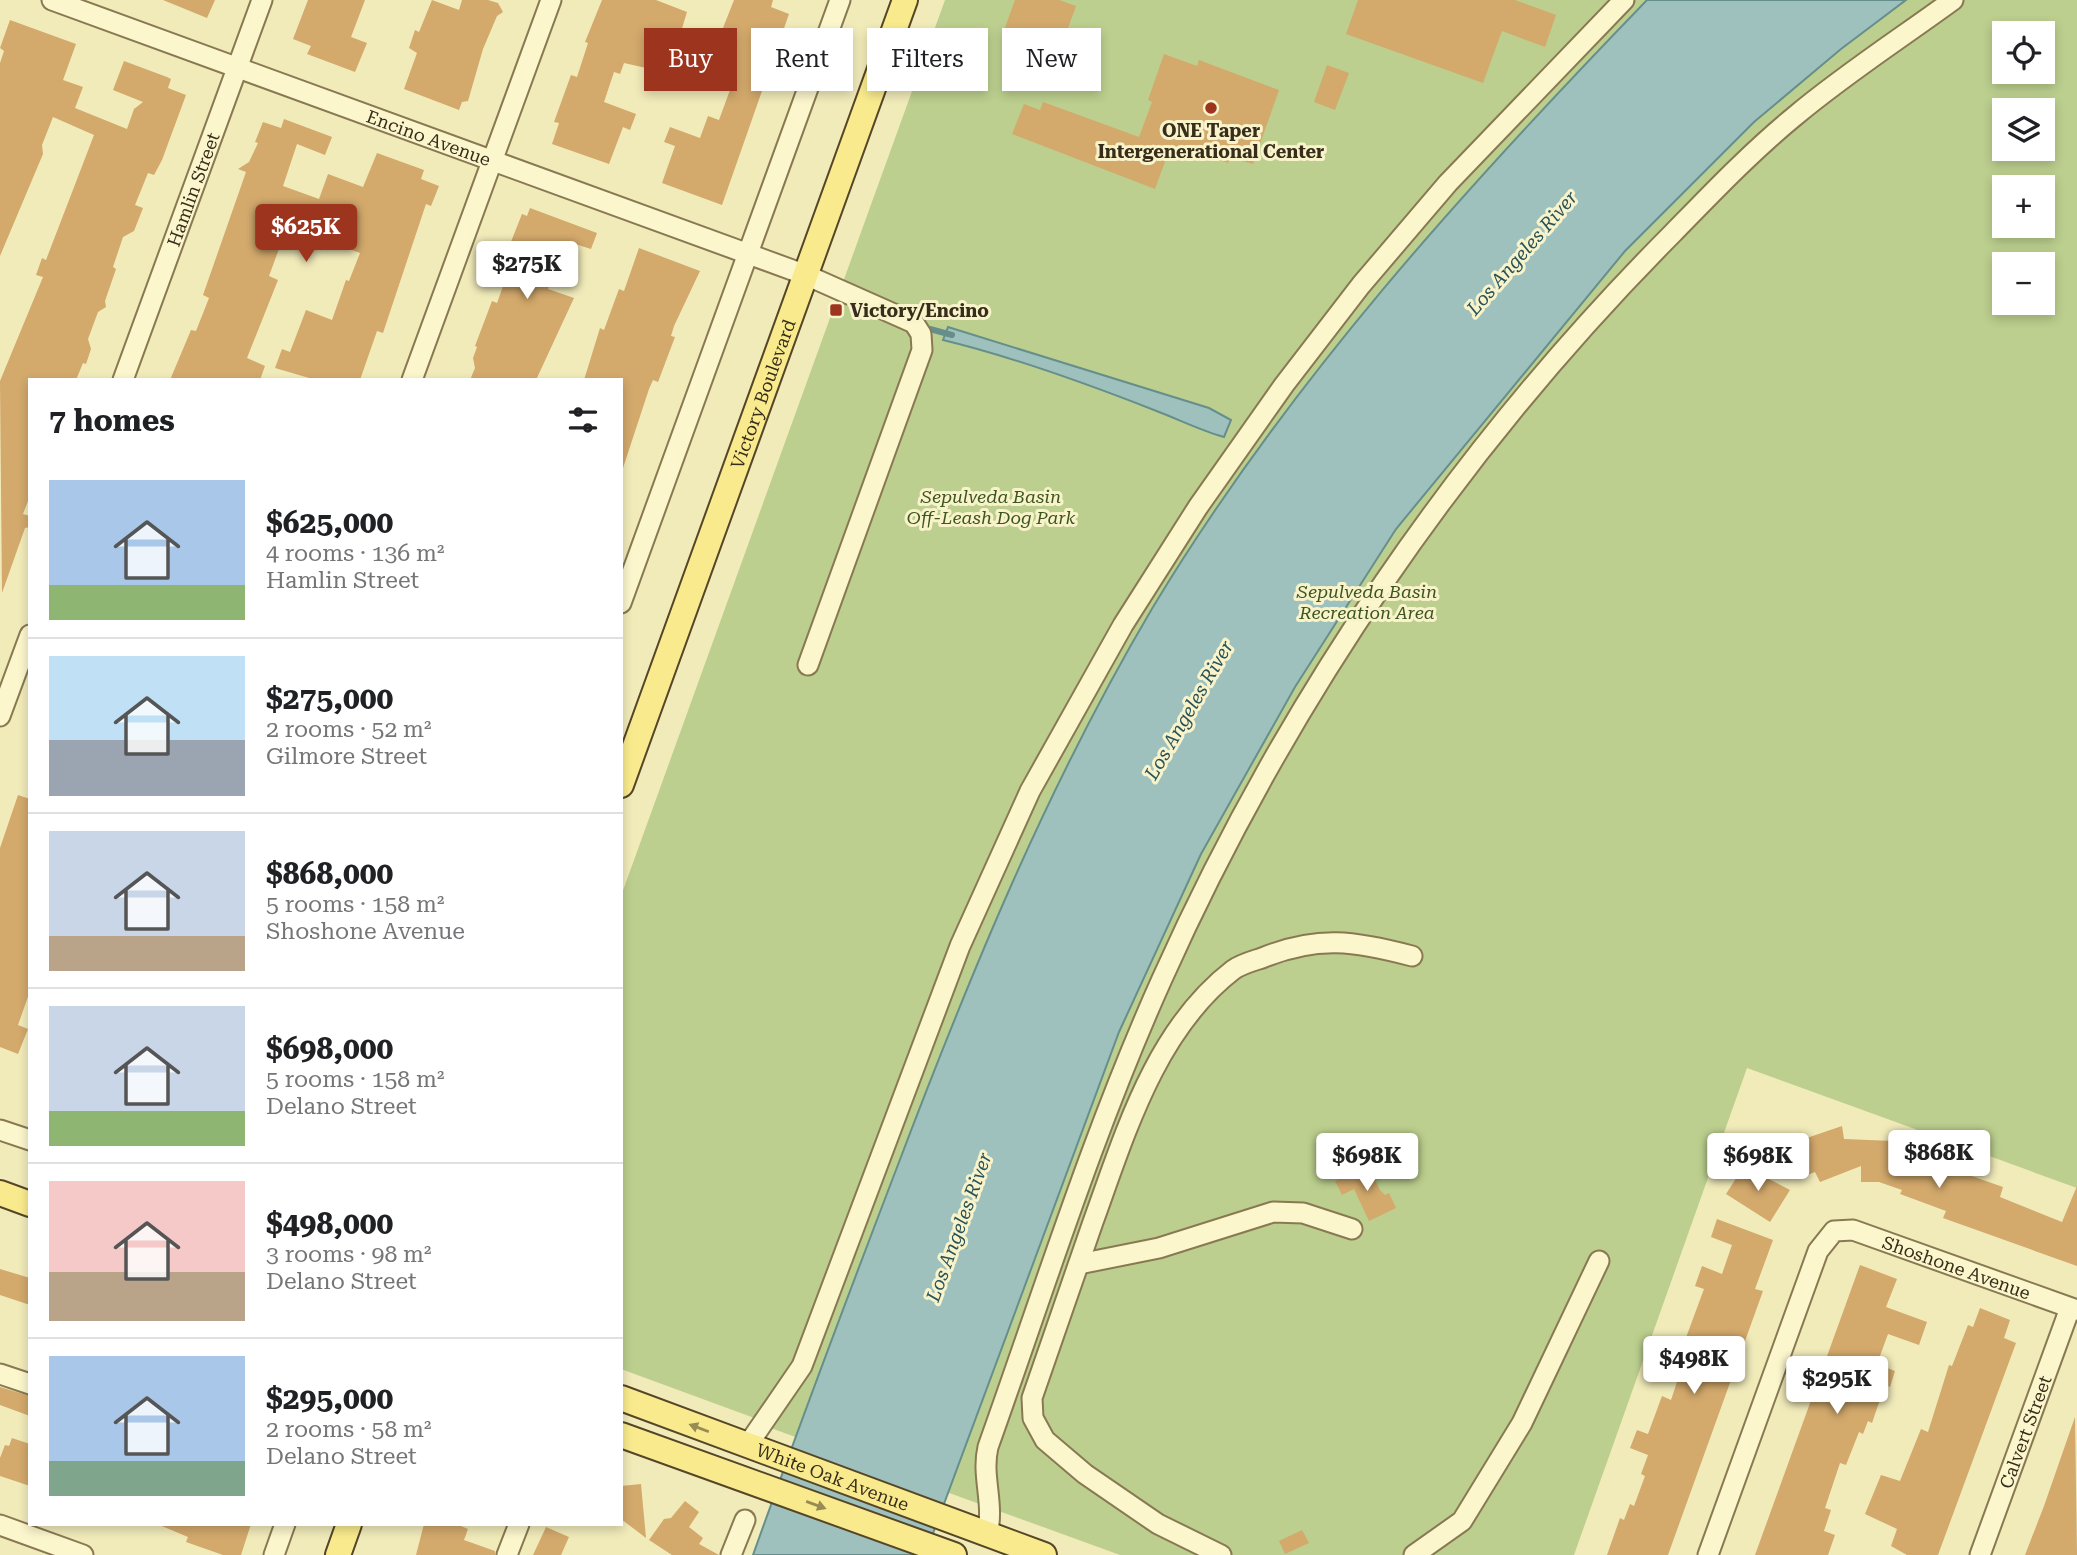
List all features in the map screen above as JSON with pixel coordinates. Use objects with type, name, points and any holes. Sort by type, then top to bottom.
[{"type":"main road","name":"Victory Boulevard","points":[[623,779],[905,0]]},
{"type":"main road","points":[[0,1193],[28,1202]]},
{"type":"main road","name":"White Oak Avenue","points":[[623,1399],[1044,1555]]},
{"type":"main road","name":"White Oak Avenue","points":[[623,1436],[954,1555]]},
{"type":"main road","points":[[338,1555],[348,1526]]},
{"type":"street","name":"Encino Avenue","points":[[52,0],[847,290],[914,323],[922,341],[808,665]]},
{"type":"street","name":"Hamlin Street","points":[[124,378],[262,0]]},
{"type":"street","points":[[413,378],[551,0]]},
{"type":"street","points":[[623,598],[840,0]]},
{"type":"street","points":[[755,1449],[762,1420],[802,1366],[960,946],[1030,791],[1123,625],[1198,507],[1284,385],[1362,285],[1448,183],[1624,0]]},
{"type":"street","points":[[977,1531],[992,1514],[986,1468],[988,1447],[1121,1073],[1214,868],[1283,740],[1346,638],[1420,530],[1502,423],[1609,297],[1738,167],[1796,115],[1953,0]]},
{"type":"street","points":[[0,716],[28,640]]},
{"type":"street","points":[[1222,1555],[1158,1524],[1085,1474],[1045,1440],[1033,1418],[1032,1398],[1150,1075],[1192,1010],[1235,969],[1293,946],[1336,940],[1412,956]]},
{"type":"street","points":[[0,1130],[28,1139]]},
{"type":"street","points":[[1079,1264],[1159,1248],[1273,1212],[1303,1213],[1352,1229]]},
{"type":"street","name":"Shoshone Avenue","points":[[1708,1555],[1818,1251],[1834,1231],[1853,1230],[2073,1309]]},
{"type":"street","points":[[1413,1555],[1462,1521],[1522,1423],[1599,1261]]},
{"type":"street","name":"Calvert Street","points":[[1980,1555],[2073,1309]]},
{"type":"street","points":[[0,1374],[28,1383]]},
{"type":"street","points":[[731,1555],[745,1520]]},
{"type":"street","points":[[0,1525],[83,1555]]},
{"type":"street","points":[[274,1555],[284,1526]]},
{"type":"street","points":[[508,1554],[518,1526]]},
{"type":"green space","name":"Sepulveda Basin Recreation Area","points":[[945,0],[2077,0],[2077,1188],[1747,1068],[1574,1555],[1120,1555],[768,1427],[757,1419],[623,1370],[623,890],[912,91],[988,91],[988,28],[935,28]]},
{"type":"water","name":"Los Angeles River","points":[[1647,0],[1906,0],[1841,49],[1754,122],[1625,251],[1396,529],[1295,687],[1201,854],[1119,1032],[925,1555],[753,1555],[878,1218],[981,954],[1078,743],[1153,607],[1206,524],[1321,366],[1383,290],[1512,142]]},
{"type":"water","points":[[948,327],[1209,408],[1231,420],[1224,437],[1049,371],[943,340]]},
{"type":"building","points":[[163,0],[215,0],[207,18]]},
{"type":"building","points":[[308,0],[365,0],[351,37],[367,43],[355,72],[307,54],[311,46],[293,39]]},
{"type":"building","points":[[432,0],[459,10],[462,0],[488,0],[498,3],[503,12],[497,16],[483,49],[468,101],[462,102],[459,110],[404,89],[417,53],[409,48],[415,30],[419,32]]},
{"type":"building","points":[[602,0],[656,0],[687,12],[682,28],[644,28],[644,68],[624,63],[620,74],[614,72],[604,102],[636,114],[630,130],[623,127],[609,164],[552,144],[559,123],[554,122],[571,75],[577,77],[588,43],[585,42]]},
{"type":"building","points":[[734,0],[773,0],[771,7],[789,14],[784,28],[751,28],[751,91],[762,91],[722,205],[662,183],[675,146],[664,142],[670,127],[700,138],[708,116],[719,120],[730,91],[737,91],[737,28],[723,28]]},
{"type":"building","points":[[1015,0],[1059,0],[1076,6],[1068,28],[1005,28]]},
{"type":"building","points":[[1358,0],[1515,0],[1556,15],[1545,47],[1502,31],[1483,83],[1346,34]]},
{"type":"building","points":[[10,20],[76,44],[63,80],[83,87],[75,108],[127,129],[134,109],[143,102],[113,90],[124,61],[171,79],[168,88],[186,95],[162,160],[154,175],[148,173],[135,205],[143,208],[134,231],[123,237],[113,267],[116,269],[105,301],[106,307],[98,312],[88,339],[91,349],[86,364],[83,363],[77,378],[28,378],[28,501],[23,514],[28,515],[28,527],[25,528],[2,593],[0,381],[43,277],[36,275],[42,258],[46,260],[94,135],[53,117],[42,145],[43,154],[0,256],[0,63],[4,51],[0,48]]},
{"type":"building","name":"ONE Taper Intergenerational Center","points":[[1164,54],[1197,66],[1199,60],[1279,90],[1253,164],[1230,158],[1228,163],[1199,153],[1197,158],[1170,148],[1155,189],[1012,134],[1024,104],[1040,110],[1043,102],[1139,137],[1152,102],[1148,100]]},
{"type":"building","points":[[1327,65],[1349,73],[1335,110],[1314,102]]},
{"type":"building","points":[[284,119],[332,137],[325,155],[297,144],[283,186],[319,199],[328,174],[363,187],[377,153],[424,170],[421,179],[439,186],[431,206],[426,204],[383,333],[377,331],[361,378],[309,378],[275,368],[282,349],[290,352],[306,310],[332,320],[346,280],[349,281],[360,253],[336,244],[343,226],[294,208],[269,276],[278,280],[247,358],[265,366],[261,378],[171,378],[191,330],[196,331],[209,298],[203,295],[246,172],[238,169],[249,162],[258,143],[255,142],[263,122],[281,128]]},
{"type":"building","points":[[530,208],[597,233],[591,249],[569,242],[562,261],[558,259],[548,289],[574,298],[537,378],[471,378],[475,368],[475,346],[492,301],[497,303],[507,275],[499,272],[522,214],[527,216]]},
{"type":"building","points":[[639,248],[700,271],[674,326],[671,336],[675,337],[658,382],[653,380],[649,389],[623,468],[623,378],[585,378],[600,328],[604,330],[619,289],[624,291]]},
{"type":"building","points":[[18,795],[28,798],[28,997],[18,1025],[28,1029],[18,1054],[0,1047],[0,848]]},
{"type":"building","points":[[1842,1126],[1844,1139],[1894,1141],[1965,1167],[1963,1173],[2003,1187],[2000,1197],[2062,1222],[2077,1186],[2077,1266],[1943,1218],[1946,1211],[1900,1194],[1902,1190],[1879,1182],[1861,1182],[1861,1166],[1820,1182],[1815,1172],[1799,1178],[1787,1149],[1796,1145],[1795,1142]]},
{"type":"building","points":[[1368,1165],[1380,1190],[1385,1195],[1389,1193],[1396,1208],[1369,1221],[1354,1189],[1342,1195],[1335,1181]]},
{"type":"building","points":[[1744,1166],[1790,1190],[1770,1222],[1726,1194]]},
{"type":"building","points":[[1717,1219],[1773,1240],[1755,1289],[1763,1291],[1668,1555],[1607,1555],[1620,1518],[1624,1520],[1630,1504],[1634,1506],[1645,1476],[1641,1474],[1648,1455],[1630,1448],[1637,1430],[1648,1434],[1662,1396],[1671,1400],[1680,1373],[1674,1370],[1704,1289],[1695,1286],[1702,1266],[1722,1274],[1732,1245],[1711,1237]]},
{"type":"building","points":[[1860,1265],[1897,1279],[1886,1307],[1927,1322],[1919,1345],[1888,1334],[1877,1364],[1895,1371],[1890,1387],[1885,1385],[1872,1423],[1868,1421],[1863,1434],[1859,1432],[1846,1465],[1840,1463],[1825,1508],[1831,1510],[1824,1531],[1835,1535],[1828,1555],[1755,1555]]},
{"type":"building","points":[[0,1269],[28,1277],[28,1304],[0,1295]]},
{"type":"building","points":[[1980,1308],[2010,1320],[2004,1338],[2016,1343],[1938,1555],[1907,1555],[1891,1546],[1897,1529],[1865,1514],[1881,1475],[1900,1481],[1921,1429],[1928,1432],[1949,1365],[1952,1366],[1968,1325],[1973,1327]]},
{"type":"building","points":[[0,1387],[28,1395],[28,1415],[0,1405]]},
{"type":"building","points":[[2075,1417],[2077,1555],[2025,1555],[2044,1506]]},
{"type":"building","points":[[12,1438],[28,1443],[28,1485],[0,1476],[0,1458],[5,1445],[9,1446]]},
{"type":"building","points":[[641,1484],[646,1538],[623,1521],[623,1486]]},
{"type":"building","points":[[685,1501],[699,1512],[689,1527],[703,1538],[699,1544],[719,1555],[672,1555],[649,1540],[664,1519],[671,1518]]},
{"type":"building","points":[[162,1526],[250,1526],[241,1555],[223,1555],[186,1542],[188,1537]]},
{"type":"building","points":[[423,1526],[461,1526],[468,1529],[464,1540],[495,1551],[495,1555],[416,1555]]},
{"type":"building","points":[[546,1527],[569,1537],[561,1555],[533,1555]]},
{"type":"building","points":[[1302,1530],[1309,1543],[1285,1554],[1279,1541]]},
{"type":"waterway","points":[[930,329],[952,335]]},
{"type":"place","name":"ONE Taper Intergenerational Center","points":[[1211,108]]},
{"type":"place","name":"Victory/Encino","points":[[836,310]]},
{"type":"park label","name":"Sepulveda Basin Off-Leash Dog Park","points":[[991,506]]}]
